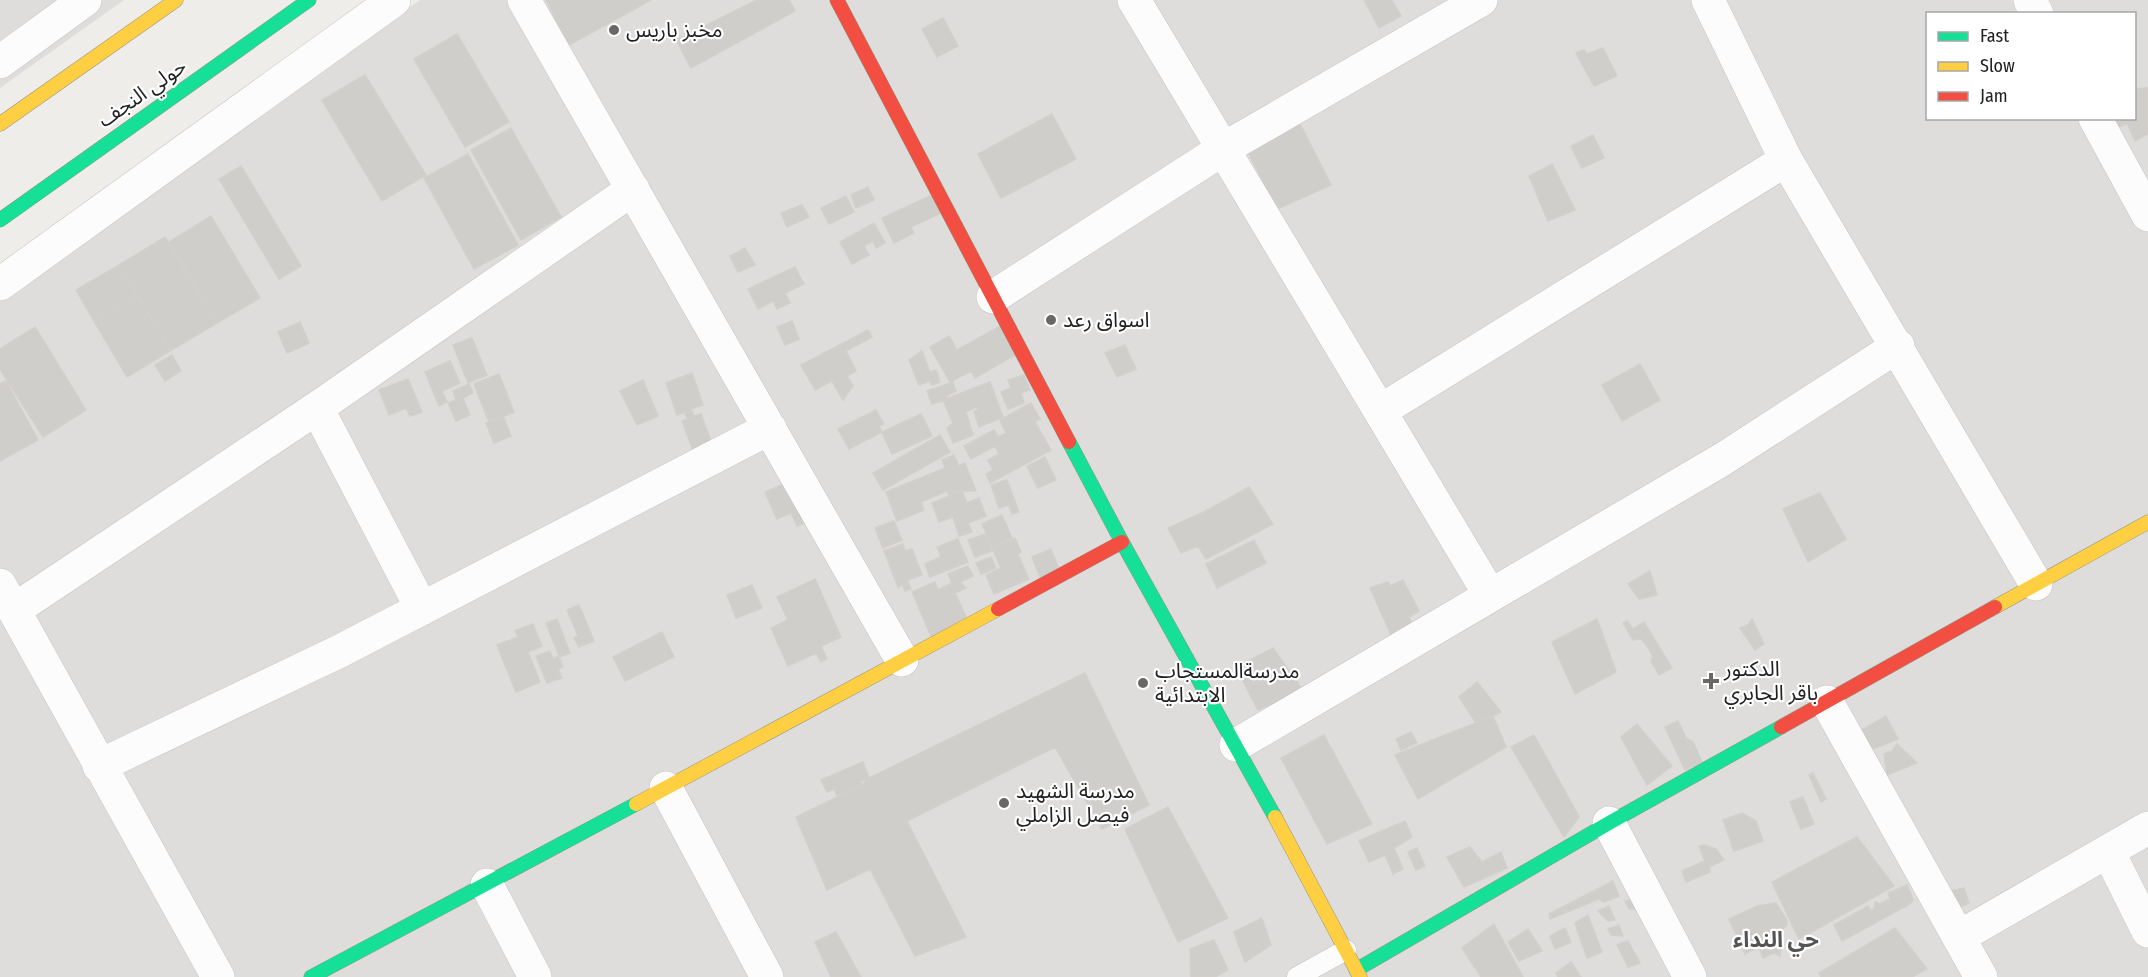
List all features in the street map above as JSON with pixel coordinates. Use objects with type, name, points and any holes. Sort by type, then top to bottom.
[{"type":"street","points":[[0,62],[85,0]]},
{"type":"street","points":[[0,124],[176,0]]},
{"type":"street","name":"حولي النجف","points":[[0,220],[309,0]]},
{"type":"street","points":[[0,284],[394,0]]},
{"type":"street","points":[[524,0],[902,660]]},
{"type":"street","points":[[837,0],[1122,542],[1236,745],[1358,973],[1609,823],[2148,522]]},
{"type":"street","points":[[1134,0],[1490,595]]},
{"type":"street","points":[[993,297],[1223,149],[1481,0]]},
{"type":"street","points":[[1708,0],[1786,160],[1898,346],[2036,584]]},
{"type":"street","points":[[2096,120],[2147,210]]},
{"type":"street","points":[[1380,411],[1786,160]]},
{"type":"street","points":[[218,977],[7,597],[317,408],[633,189]]},
{"type":"street","points":[[1236,745],[1723,459],[1898,346]]},
{"type":"street","points":[[317,408],[422,609]]},
{"type":"street","points":[[99,766],[340,651],[770,428]]},
{"type":"street","points":[[311,977],[487,885],[1122,542]]},
{"type":"street","points":[[1827,702],[1981,977]]},
{"type":"street","points":[[666,788],[767,977]]},
{"type":"street","points":[[1609,823],[1690,977]]},
{"type":"street","points":[[1959,937],[2148,828]]},
{"type":"street","points":[[2108,851],[2148,931]]},
{"type":"street","points":[[487,885],[535,977]]},
{"type":"lane","points":[[1298,977],[1346,950]]},
{"type":"shaded area","points":[[0,0],[124,0],[0,88]]},
{"type":"shaded area","points":[[420,0],[2148,0],[2148,977],[0,977],[0,298]]},
{"type":"building","points":[[546,0],[651,0],[569,45]]},
{"type":"building","points":[[757,0],[789,0],[795,11],[691,68],[676,40]]},
{"type":"building","points":[[1364,0],[1392,0],[1401,16],[1379,28]]},
{"type":"building","points":[[943,18],[958,46],[937,57],[922,29]]},
{"type":"building","points":[[457,34],[509,122],[465,147],[414,59]]},
{"type":"building","points":[[1603,48],[1617,76],[1594,86],[1576,53],[1584,50],[1587,54]]},
{"type":"building","points":[[365,75],[426,175],[382,201],[322,100]]},
{"type":"building","points":[[2148,88],[2148,134],[2135,141],[2127,123],[2112,131],[2106,120],[2136,120],[2136,89]]},
{"type":"building","points":[[1052,114],[1076,159],[1001,198],[978,154]]},
{"type":"building","points":[[1299,122],[1331,185],[1277,209],[1246,148]]},
{"type":"building","points":[[511,128],[561,217],[521,240],[471,150]]},
{"type":"building","points":[[1593,135],[1604,158],[1582,168],[1571,146]]},
{"type":"building","points":[[468,154],[518,245],[474,269],[424,178]]},
{"type":"building","points":[[1552,164],[1575,210],[1548,221],[1529,176]]},
{"type":"building","points":[[241,166],[301,266],[279,279],[219,179]]},
{"type":"building","points":[[868,187],[874,200],[856,208],[851,195]]},
{"type":"building","points":[[934,194],[943,212],[911,227],[914,233],[894,243],[882,218]]},
{"type":"building","points":[[846,196],[854,212],[829,224],[821,208]]},
{"type":"building","points":[[802,205],[809,217],[787,227],[781,213]]},
{"type":"building","points":[[211,216],[260,298],[217,323],[169,242]]},
{"type":"building","points":[[874,223],[885,243],[876,248],[873,241],[864,246],[869,255],[852,264],[840,242]]},
{"type":"building","points":[[165,237],[217,323],[170,351],[119,265]]},
{"type":"building","points":[[745,248],[755,265],[738,272],[730,256]]},
{"type":"building","points":[[119,265],[138,296],[94,321],[76,290]]},
{"type":"building","points":[[795,267],[804,284],[785,293],[790,303],[777,309],[773,301],[758,309],[748,289]]},
{"type":"building","points":[[138,296],[170,351],[127,377],[94,321]]},
{"type":"building","points":[[792,321],[799,339],[785,345],[777,327]]},
{"type":"building","points":[[300,322],[309,343],[287,353],[278,332]]},
{"type":"building","points":[[1004,324],[1020,352],[975,378],[971,371],[950,382],[930,347],[949,336],[957,350]]},
{"type":"building","points":[[35,327],[86,410],[43,437],[0,369],[0,349]]},
{"type":"building","points":[[868,330],[872,337],[846,351],[856,371],[847,376],[853,386],[843,400],[832,381],[815,390],[801,365]]},
{"type":"building","points":[[472,338],[487,375],[468,383],[453,345]]},
{"type":"building","points":[[1125,345],[1136,369],[1117,377],[1105,353]]},
{"type":"building","points":[[922,351],[930,372],[936,370],[940,382],[932,385],[929,381],[919,385],[909,360]]},
{"type":"building","points":[[172,355],[181,371],[165,381],[155,365]]},
{"type":"building","points":[[450,361],[460,383],[442,391],[447,402],[439,406],[425,372]]},
{"type":"building","points":[[1640,364],[1660,400],[1622,421],[1602,385]]},
{"type":"building","points":[[692,373],[703,405],[691,409],[694,416],[701,414],[713,447],[694,453],[682,421],[687,419],[685,412],[677,415],[666,383]]},
{"type":"building","points":[[499,374],[514,412],[489,422],[474,384]]},
{"type":"building","points":[[1024,375],[1030,390],[1021,393],[1024,403],[1008,409],[1001,392],[1011,388],[1008,380]]},
{"type":"building","points":[[408,379],[422,412],[410,416],[406,408],[389,415],[379,390]]},
{"type":"building","points":[[643,380],[658,416],[637,425],[620,391]]},
{"type":"building","points":[[6,381],[38,440],[0,461],[0,384]]},
{"type":"building","points":[[953,382],[956,391],[947,395],[948,399],[932,404],[927,391]]},
{"type":"building","points":[[990,382],[1003,417],[979,427],[974,412],[978,409],[977,407],[966,412],[973,435],[953,443],[947,428],[953,423],[943,400]]},
{"type":"building","points":[[469,384],[473,393],[463,398],[470,415],[456,421],[448,403],[456,400],[453,391]]},
{"type":"building","points":[[1031,403],[1040,419],[1035,422],[1051,450],[990,483],[986,474],[993,470],[988,460],[999,454],[995,446],[971,459],[964,446],[994,430],[998,437],[1006,433],[1000,420]]},
{"type":"building","points":[[876,410],[884,424],[879,426],[882,432],[849,449],[838,429]]},
{"type":"building","points":[[921,414],[932,436],[892,454],[882,432]]},
{"type":"building","points":[[503,416],[511,436],[494,443],[486,423]]},
{"type":"building","points":[[940,435],[950,452],[883,490],[873,473]]},
{"type":"building","points":[[954,455],[959,466],[965,463],[976,491],[959,491],[949,496],[947,491],[921,502],[924,510],[897,521],[886,492],[945,468],[942,460]]},
{"type":"building","points":[[1045,457],[1056,480],[1038,488],[1027,466]]},
{"type":"building","points":[[798,478],[813,519],[797,526],[791,513],[777,519],[765,492]]},
{"type":"building","points":[[1007,480],[1019,512],[1012,514],[1009,505],[999,508],[991,485]]},
{"type":"building","points":[[1249,487],[1273,524],[1206,559],[1198,546],[1181,553],[1168,528],[1206,511]]},
{"type":"building","points":[[962,491],[967,503],[979,498],[986,516],[968,523],[972,532],[959,536],[953,517],[939,522],[932,503]]},
{"type":"building","points":[[1820,493],[1846,539],[1808,562],[1783,509]]},
{"type":"building","points":[[1002,515],[1012,538],[992,547],[982,524]]},
{"type":"building","points":[[894,521],[902,540],[883,548],[875,528]]},
{"type":"building","points":[[986,534],[992,551],[975,557],[968,540]]},
{"type":"building","points":[[1015,538],[1021,552],[1018,554],[1029,579],[994,594],[986,575],[1001,568],[992,548]]},
{"type":"building","points":[[958,539],[968,562],[930,577],[925,564],[941,557],[937,547]]},
{"type":"building","points":[[1254,540],[1266,563],[1217,588],[1206,564]]},
{"type":"building","points":[[903,544],[905,551],[912,549],[922,575],[907,580],[911,589],[905,591],[903,585],[898,587],[884,551]]},
{"type":"building","points":[[1051,549],[1060,572],[1041,580],[1032,557]]},
{"type":"building","points":[[991,557],[996,568],[981,574],[976,563]]},
{"type":"building","points":[[968,566],[973,576],[960,582],[966,588],[955,593],[968,621],[931,636],[912,592],[935,582],[938,590],[952,583],[948,574]]},
{"type":"building","points":[[1650,571],[1657,595],[1639,599],[1628,584]]},
{"type":"building","points":[[815,579],[841,637],[821,646],[827,659],[821,662],[816,653],[788,666],[771,628],[788,620],[777,597]]},
{"type":"building","points":[[1403,580],[1419,611],[1409,617],[1414,630],[1393,639],[1370,588],[1388,582],[1390,586]]},
{"type":"building","points":[[752,585],[762,608],[736,618],[727,595]]},
{"type":"building","points":[[579,605],[594,641],[579,647],[574,638],[578,636],[567,610]]},
{"type":"building","points":[[557,619],[570,653],[559,657],[563,667],[558,669],[562,678],[547,683],[536,656],[550,651],[553,659],[559,656],[546,623]]},
{"type":"building","points":[[1597,619],[1616,672],[1575,694],[1552,642]]},
{"type":"building","points":[[1752,619],[1764,644],[1755,650],[1740,628],[1748,625]]},
{"type":"building","points":[[1627,621],[1633,629],[1644,622],[1672,668],[1659,675],[1651,661],[1653,657],[1647,646],[1641,639],[1633,640],[1623,623]]},
{"type":"building","points":[[533,624],[542,646],[528,652],[540,682],[516,692],[497,645],[518,637],[515,631]]},
{"type":"building","points":[[662,632],[674,657],[625,681],[613,657]]},
{"type":"building","points":[[1273,648],[1303,690],[1258,710],[1236,667]]},
{"type":"building","points":[[1085,673],[1149,805],[1102,829],[1055,747],[907,821],[966,937],[915,956],[870,869],[827,890],[796,817],[862,785],[869,778]]},
{"type":"building","points":[[1477,682],[1501,712],[1476,723],[1459,697]]},
{"type":"building","points":[[1493,716],[1506,747],[1418,799],[1395,755]]},
{"type":"building","points":[[1886,716],[1898,739],[1865,752],[1855,734]]},
{"type":"building","points":[[1678,721],[1686,738],[1693,742],[1702,762],[1685,770],[1665,727]]},
{"type":"building","points":[[1637,724],[1672,766],[1647,785],[1621,737]]},
{"type":"building","points":[[1411,732],[1417,743],[1401,750],[1396,739]]},
{"type":"building","points":[[1324,735],[1372,824],[1327,844],[1281,758]]},
{"type":"building","points":[[1534,735],[1579,817],[1564,837],[1511,747]]},
{"type":"building","points":[[1897,744],[1917,763],[1887,775],[1884,754],[1892,751]]},
{"type":"building","points":[[863,762],[869,778],[860,782],[862,785],[837,796],[834,789],[827,792],[821,780]]},
{"type":"building","points":[[1813,773],[1826,799],[1821,802],[1809,775]]},
{"type":"building","points":[[1803,797],[1814,824],[1801,829],[1790,802]]},
{"type":"building","points":[[1168,807],[1228,918],[1178,942],[1125,829]]},
{"type":"building","points":[[1742,813],[1756,821],[1763,841],[1734,851],[1723,820]]},
{"type":"building","points":[[1405,821],[1412,837],[1394,848],[1403,869],[1393,874],[1385,855],[1369,862],[1359,841]]},
{"type":"building","points":[[1857,837],[1894,886],[1799,939],[1772,882]]},
{"type":"building","points":[[1704,845],[1716,849],[1724,860],[1709,867],[1710,872],[1686,882],[1682,871],[1705,861],[1699,846]]},
{"type":"building","points":[[1470,847],[1482,862],[1501,852],[1507,868],[1464,887],[1447,857]]},
{"type":"building","points":[[1417,848],[1425,866],[1416,870],[1408,852]]},
{"type":"building","points":[[1613,881],[1619,896],[1604,902],[1599,899],[1550,919],[1549,914]]},
{"type":"building","points":[[1907,885],[1913,900],[1910,904],[1842,941],[1834,925],[1868,906],[1871,911],[1874,909],[1875,902],[1880,904],[1890,899],[1888,893]]},
{"type":"building","points":[[1964,888],[1969,903],[1953,910],[1944,892]]},
{"type":"building","points":[[1633,899],[1636,909],[1629,909],[1625,901]]},
{"type":"building","points":[[1776,903],[1787,925],[1783,929],[1774,928],[1781,948],[1780,956],[1774,953],[1763,958],[1759,947],[1745,954],[1729,919],[1757,906]]},
{"type":"building","points":[[1609,906],[1615,920],[1608,921],[1598,911]]},
{"type":"building","points":[[1588,915],[1602,952],[1587,958],[1575,923]]},
{"type":"building","points":[[1262,918],[1271,945],[1245,962],[1234,932]]},
{"type":"building","points":[[1494,924],[1523,977],[1481,977],[1462,948]]},
{"type":"building","points":[[1619,925],[1623,936],[1611,935],[1608,929]]},
{"type":"building","points":[[1565,928],[1571,942],[1555,949],[1550,936]]},
{"type":"building","points":[[1895,928],[1927,969],[1912,977],[1821,977],[1819,973]]},
{"type":"building","points":[[1528,929],[1542,951],[1519,961],[1508,942]]},
{"type":"building","points":[[836,932],[861,977],[831,977],[815,942]]},
{"type":"building","points":[[1214,940],[1228,970],[1215,977],[1191,977],[1190,949]]},
{"type":"building","points":[[1628,941],[1640,963],[1628,967],[1617,945]]},
{"type":"building","points":[[1571,962],[1581,977],[1558,977],[1556,973]]},
{"type":"traffic: fast","points":[[0,220],[309,0]]},
{"type":"traffic: fast","points":[[1069,442],[1275,817]]},
{"type":"traffic: fast","points":[[1356,970],[1609,823],[1781,727]]},
{"type":"traffic: fast","points":[[311,977],[636,804]]},
{"type":"traffic: slow","points":[[0,124],[176,0]]},
{"type":"traffic: slow","points":[[1995,607],[2148,522]]},
{"type":"traffic: slow","points":[[636,804],[998,609]]},
{"type":"traffic: slow","points":[[1275,817],[1360,977]]},
{"type":"traffic: jam","points":[[837,0],[1069,442]]},
{"type":"traffic: jam","points":[[998,609],[1122,542]]},
{"type":"traffic: jam","points":[[1781,727],[1995,607]]},
{"type":"place","name":"مخبز باريس","points":[[614,30]]},
{"type":"place","name":"اسواق رعد","points":[[1051,320]]},
{"type":"place","name":"الدكتور باقر الجابري","points":[[1711,681]]},
{"type":"place","name":"مدرسةالمستجاب الابتدائية","points":[[1143,683]]},
{"type":"place","name":"مدرسة الشهيد فيصل الزاملي","points":[[1004,803]]},
{"type":"district","name":"حي النداء","points":[[1776,939]]}]
